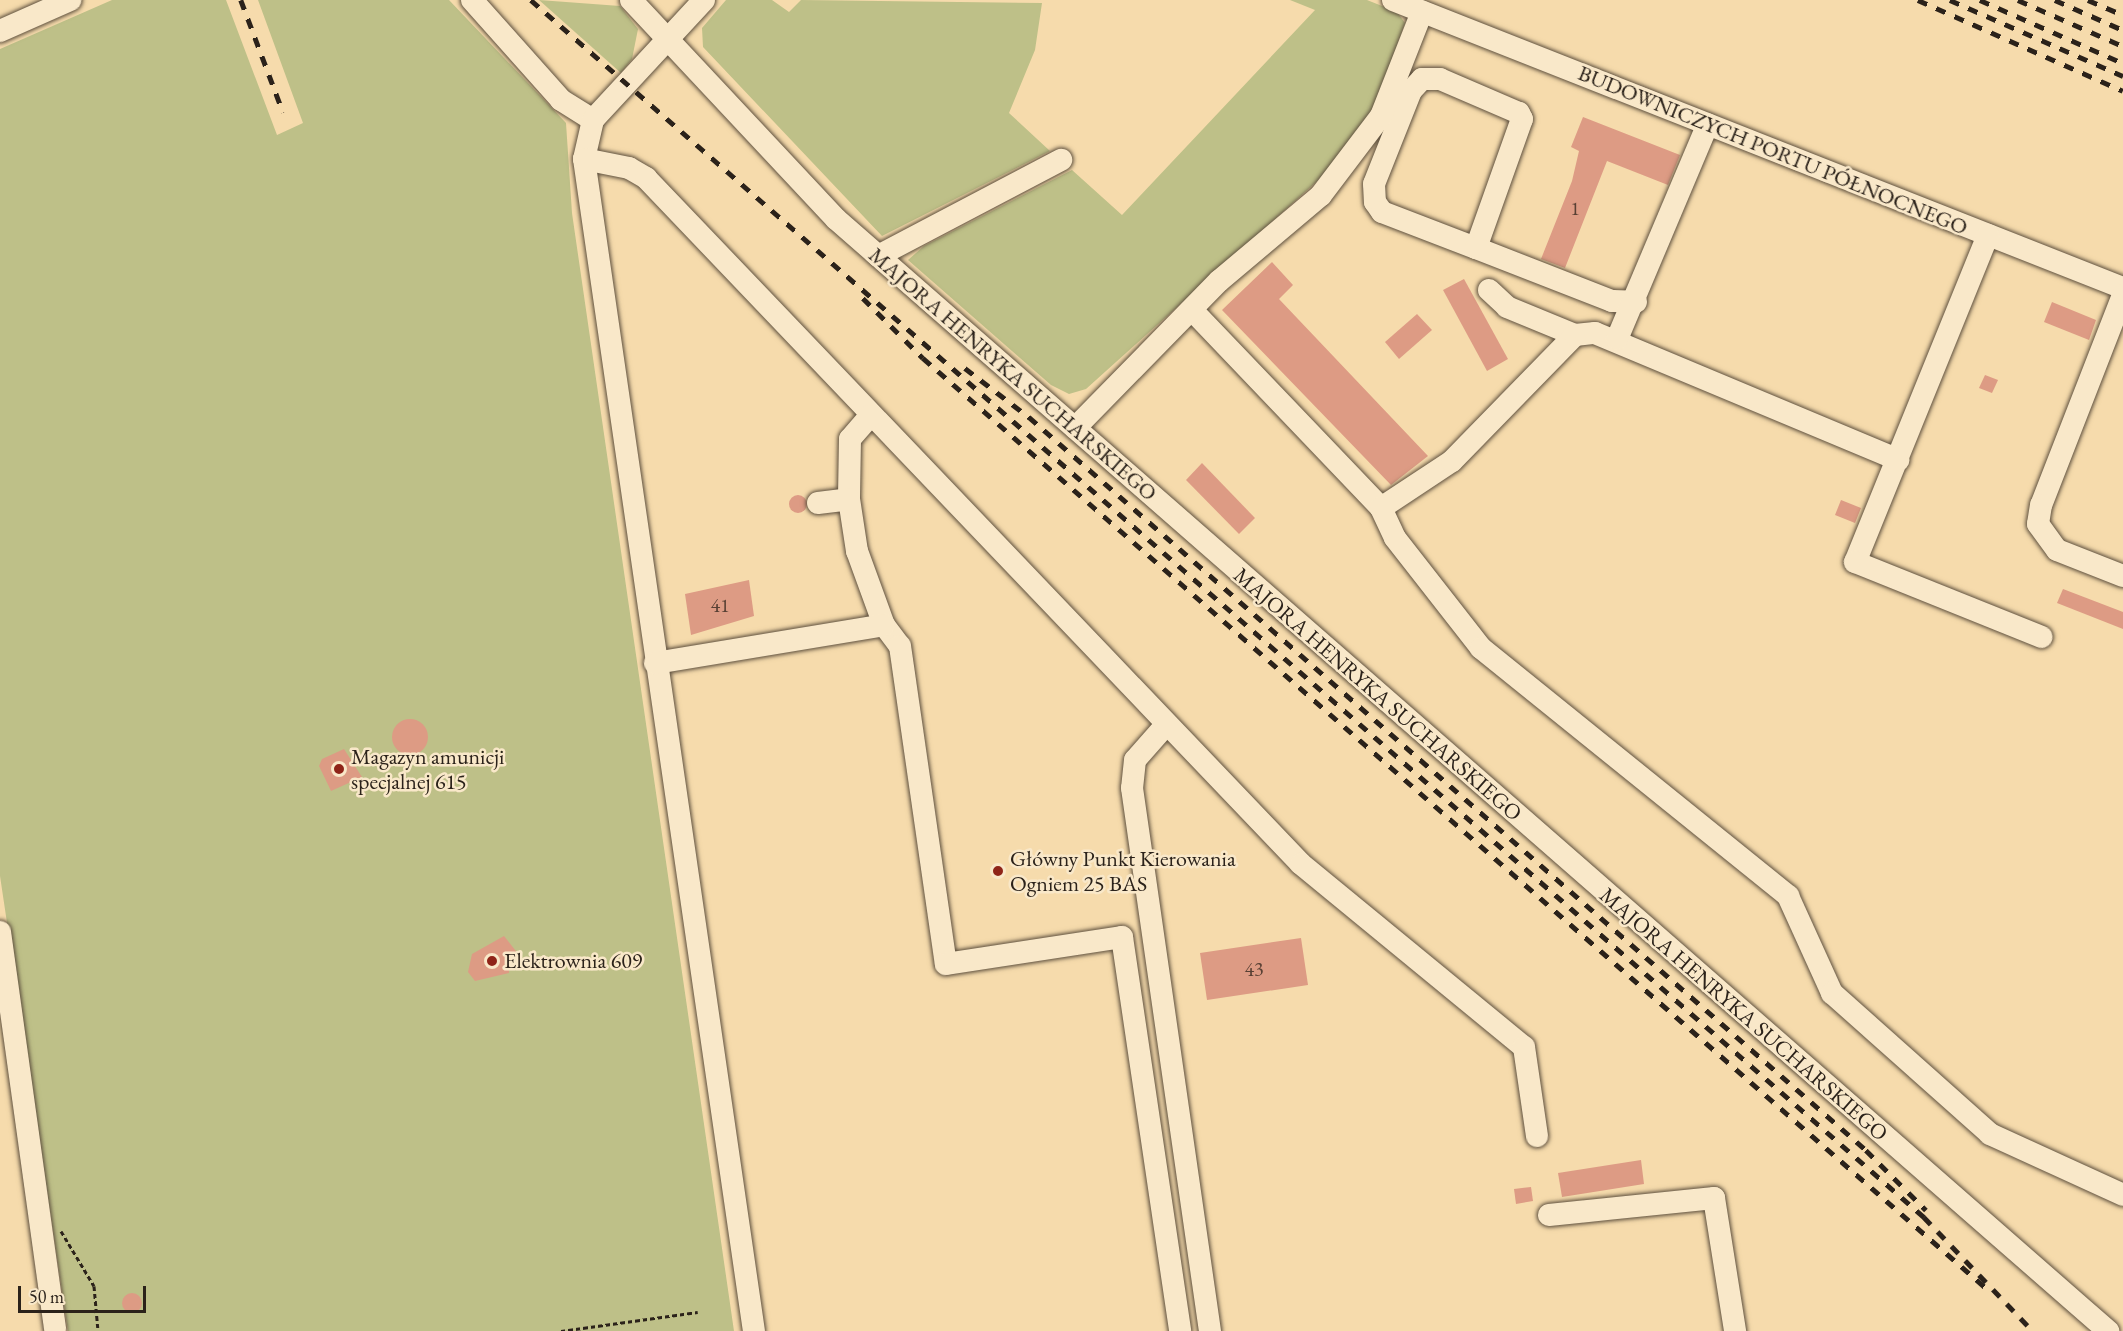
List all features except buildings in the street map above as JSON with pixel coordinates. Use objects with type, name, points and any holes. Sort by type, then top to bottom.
[{"type":"street","points":[[0,31],[70,0]]},
{"type":"street","points":[[471,0],[561,100],[593,120]]},
{"type":"street","points":[[704,0],[593,120],[584,159],[643,582],[754,1331]]},
{"type":"street","name":"BUDOWNICZYCH PORTU PÓŁNOCNEGO","points":[[1393,0],[1432,6],[1449,21],[2123,288]]},
{"type":"street","points":[[632,1],[669,37]]},
{"type":"street","points":[[1075,428],[1192,310],[1321,195],[1357,151],[1381,116],[1432,6]]},
{"type":"street","name":"MAJORA HENRYKA SUCHARSKIEGO","points":[[669,37],[836,219],[2108,1331]]},
{"type":"street","points":[[1476,248],[1522,119],[1519,113],[1440,79],[1422,79],[1411,91],[1374,184],[1375,202],[1382,212],[1612,301],[1636,302]]},
{"type":"street","points":[[1617,339],[1636,302],[1708,124]]},
{"type":"street","points":[[584,159],[629,168],[646,178],[1165,726],[1301,864],[1524,1047],[1537,1136]]},
{"type":"street","points":[[878,256],[1061,160]]},
{"type":"street","points":[[1988,235],[1899,460],[1855,562],[2042,637]]},
{"type":"street","points":[[1489,290],[1508,307],[1575,335],[1617,339],[1899,460]]},
{"type":"street","points":[[2123,295],[2041,505],[2038,524],[2057,550],[2123,576]]},
{"type":"street","points":[[1192,310],[1382,508],[1395,538],[1481,648],[1788,896],[1832,993],[1990,1134],[2123,1195]]},
{"type":"street","points":[[1382,508],[1452,461],[1575,335]]},
{"type":"street","points":[[870,416],[850,438],[849,499],[857,551],[884,625],[900,646],[946,964],[1122,937],[1180,1331]]},
{"type":"street","points":[[818,503],[849,499]]},
{"type":"street","points":[[655,663],[884,625]]},
{"type":"street","points":[[1165,726],[1135,760],[1132,788],[1210,1331]]},
{"type":"street","points":[[0,932],[42,1215],[53,1330]]},
{"type":"street","points":[[1549,1215],[1714,1198],[1735,1331]]},
{"type":"path","points":[[42,1215],[61,1230],[94,1286],[98,1331]]},
{"type":"path","points":[[561,1331],[698,1312]]},
{"type":"green space","points":[[112,0],[226,0],[277,135],[303,123],[258,0],[449,0],[566,123],[572,213],[734,1331],[68,1331],[0,876],[0,49]]},
{"type":"green space","points":[[539,0],[620,6],[638,29],[632,59],[621,73]]},
{"type":"green space","points":[[726,0],[772,0],[789,12],[801,0],[1042,3],[1035,50],[1009,113],[1050,151],[882,236],[703,47],[702,28]]},
{"type":"green space","points":[[1290,0],[1367,0],[1397,12],[1405,23],[1370,121],[1334,166],[1086,389],[1069,394],[1051,385],[908,260],[924,246],[1072,170],[1122,215],[1315,10]]},
{"type":"railway","points":[[241,0],[283,112]]},
{"type":"railway","points":[[531,0],[1924,1217],[2033,1331]]},
{"type":"railway","points":[[1918,0],[2123,91]]},
{"type":"railway","points":[[1950,0],[2123,76]]},
{"type":"railway","points":[[1980,0],[2123,63]]},
{"type":"railway","points":[[2018,0],[2123,46]]},
{"type":"railway","points":[[2055,0],[2123,30]]},
{"type":"railway","points":[[2088,0],[2123,15]]},
{"type":"railway","points":[[863,298],[923,358],[1986,1288]]},
{"type":"railway","points":[[965,368],[1029,417],[1866,1150],[1926,1210]]},
{"type":"place","name":"Magazyn amunicji specjalnej 615","points":[[339,769]]},
{"type":"place","name":"Główny Punkt Kierowania Ogniem 25 BAS","points":[[998,871]]},
{"type":"place","name":"Elektrownia 609","points":[[492,961]]}]
